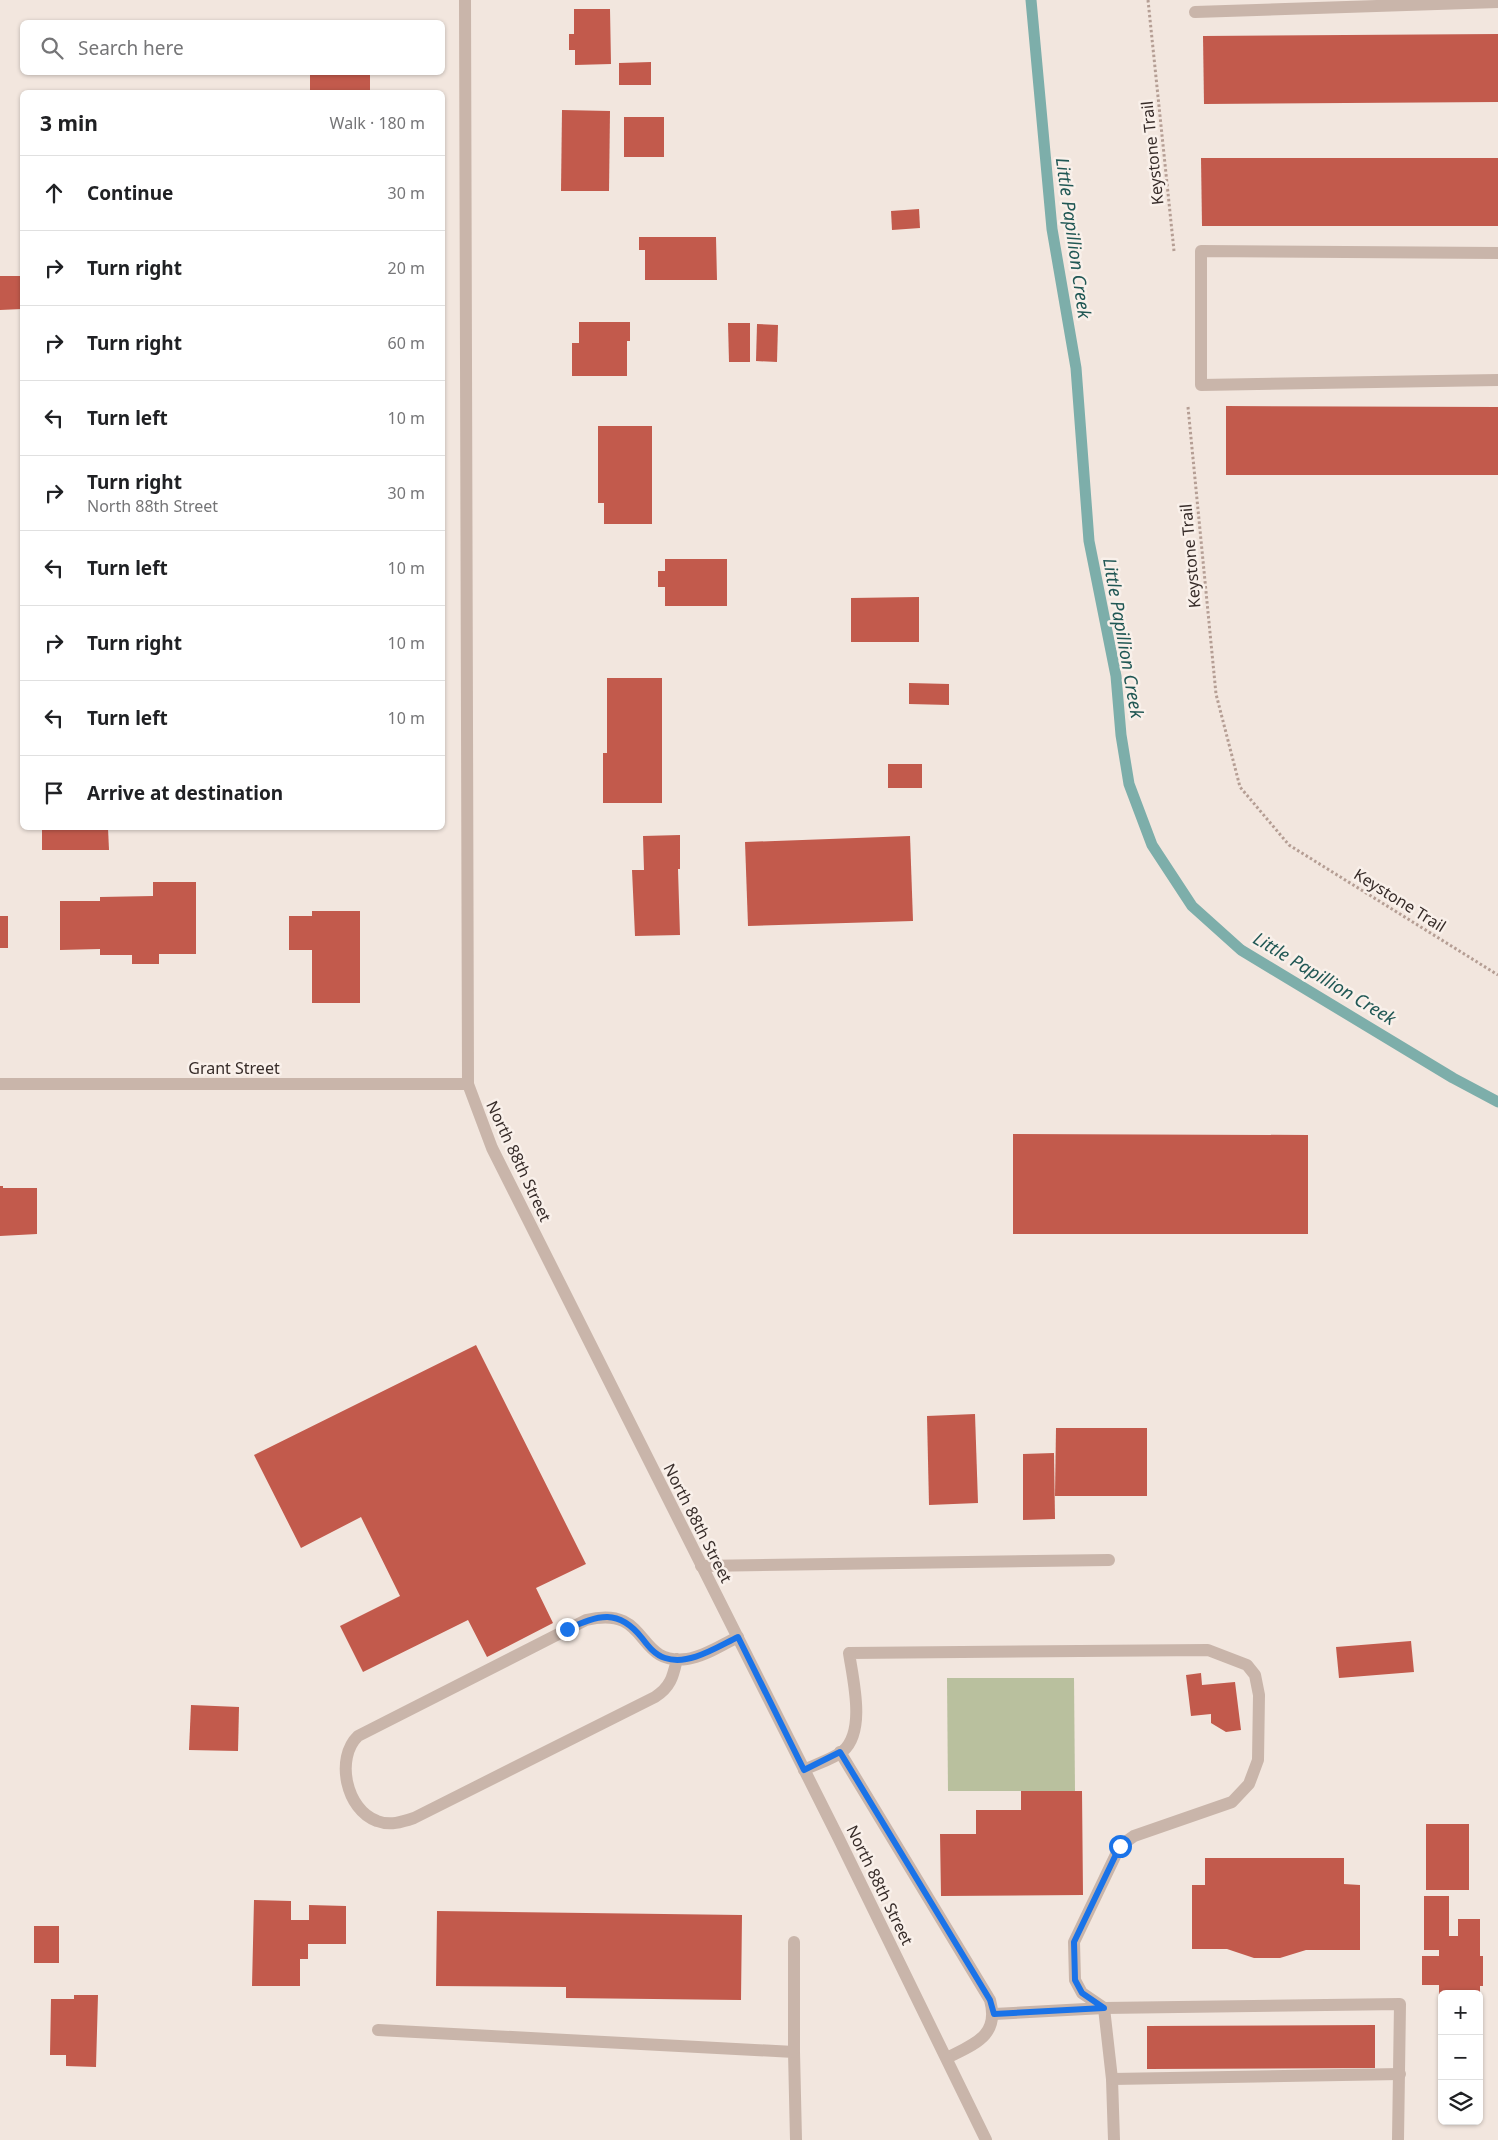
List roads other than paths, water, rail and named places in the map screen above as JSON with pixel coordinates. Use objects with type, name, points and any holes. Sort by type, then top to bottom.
[{"type":"street","name":"North 88th Street","points":[[465,0],[468,1084],[492,1148],[738,1637],[986,2140]]},
{"type":"street","points":[[1195,12],[1498,2]]},
{"type":"street","points":[[1498,253],[1201,251],[1202,385],[1498,380]]},
{"type":"street","name":"Grant Street","points":[[0,1084],[468,1084]]},
{"type":"street","points":[[701,1566],[1109,1560]]},
{"type":"street","points":[[677,1659],[672,1681],[665,1690],[655,1697],[414,1818],[395,1824],[378,1822],[367,1816],[360,1808],[347,1783],[345,1768],[347,1754],[350,1744],[358,1736],[586,1620],[601,1617],[625,1620],[657,1654],[666,1658],[692,1658],[738,1637]]},
{"type":"street","points":[[804,1770],[840,1752],[854,1736],[857,1712],[850,1654],[1208,1650],[1247,1665],[1255,1675],[1259,1695],[1258,1760],[1249,1784],[1232,1802],[1134,1836],[1120,1846],[1074,1942],[1075,1980],[1082,1993],[1104,2008],[1112,2079],[1114,2140]]},
{"type":"street","points":[[840,1752],[990,2000],[994,2014],[989,2029],[978,2042],[947,2058]]},
{"type":"street","points":[[794,1942],[796,2140]]},
{"type":"street","points":[[994,2014],[1104,2008],[1400,2004],[1398,2140]]},
{"type":"street","points":[[378,2030],[794,2052]]},
{"type":"street","points":[[1112,2079],[1400,2074]]},
{"type":"waterway","name":"Little Papillion Creek","points":[[1031,0],[1052,229],[1076,368],[1089,541],[1116,676],[1121,735],[1129,784],[1152,845],[1192,906],[1241,950],[1453,1078],[1498,1102]]}]
